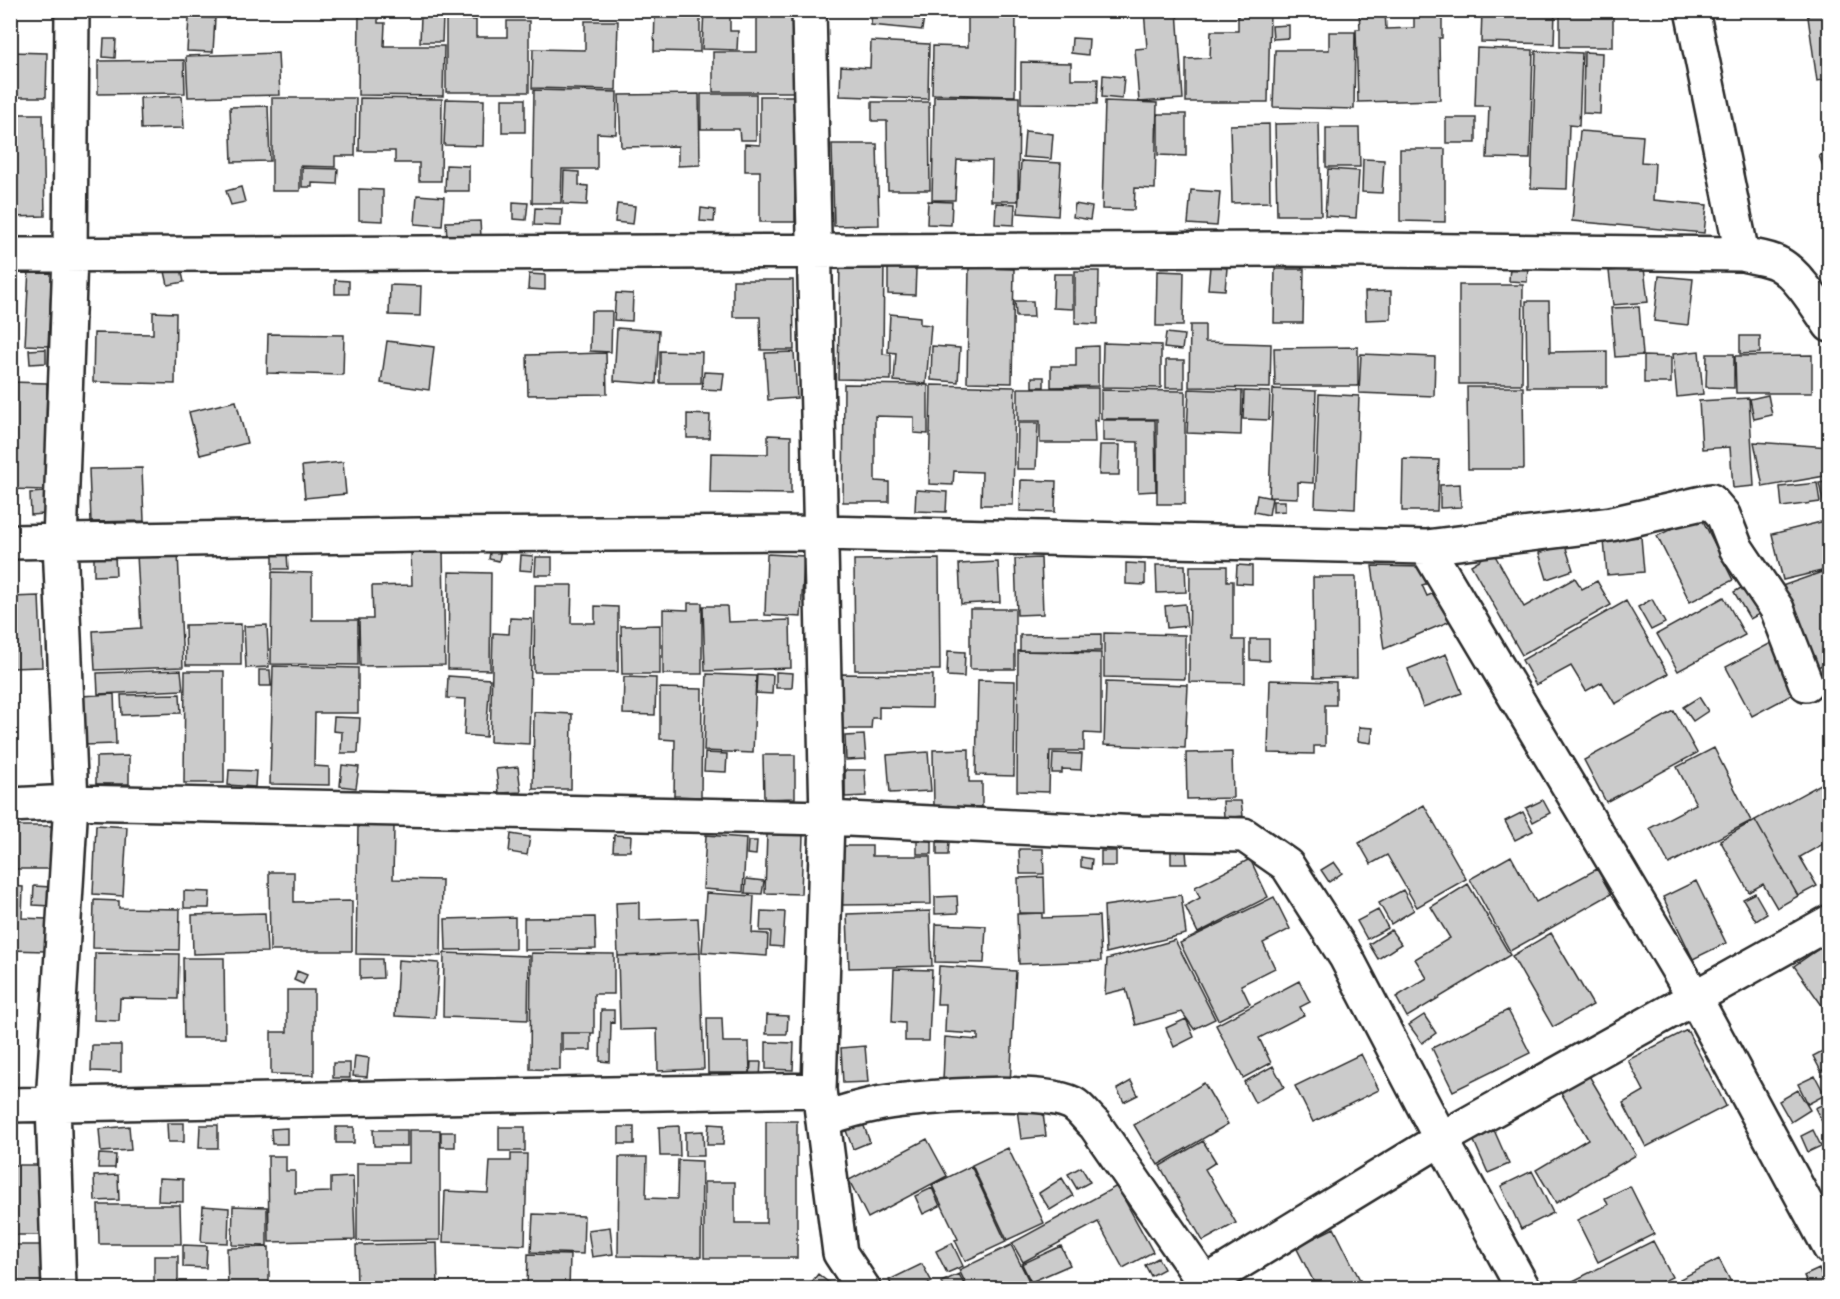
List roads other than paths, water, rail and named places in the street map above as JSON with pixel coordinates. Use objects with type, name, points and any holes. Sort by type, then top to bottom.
[{"type":"street","points":[[59,1288],[53,1104],[71,802],[60,542],[70,255],[72,10]]},
{"type":"street","points":[[809,10],[827,818],[822,1105],[840,1253],[863,1288]]},
{"type":"street","points":[[1692,10],[1742,254]]},
{"type":"street","points":[[10,255],[1282,249],[1742,254],[1778,264],[1812,299],[1830,325]]},
{"type":"street","points":[[10,542],[431,535],[821,533],[1426,547],[1611,524],[1710,501],[1723,515],[1736,548],[1777,609],[1806,684]]},
{"type":"street","points":[[1426,547],[1695,998],[1830,1248]]},
{"type":"street","points":[[10,805],[71,802],[827,818],[1141,833],[1244,835],[1287,865],[1346,957],[1441,1139],[1523,1288]]},
{"type":"street","points":[[10,1105],[822,1105],[847,1111],[884,1103],[991,1095],[1039,1095],[1074,1104],[1095,1125],[1204,1287],[1441,1139],[1830,922]]}]
